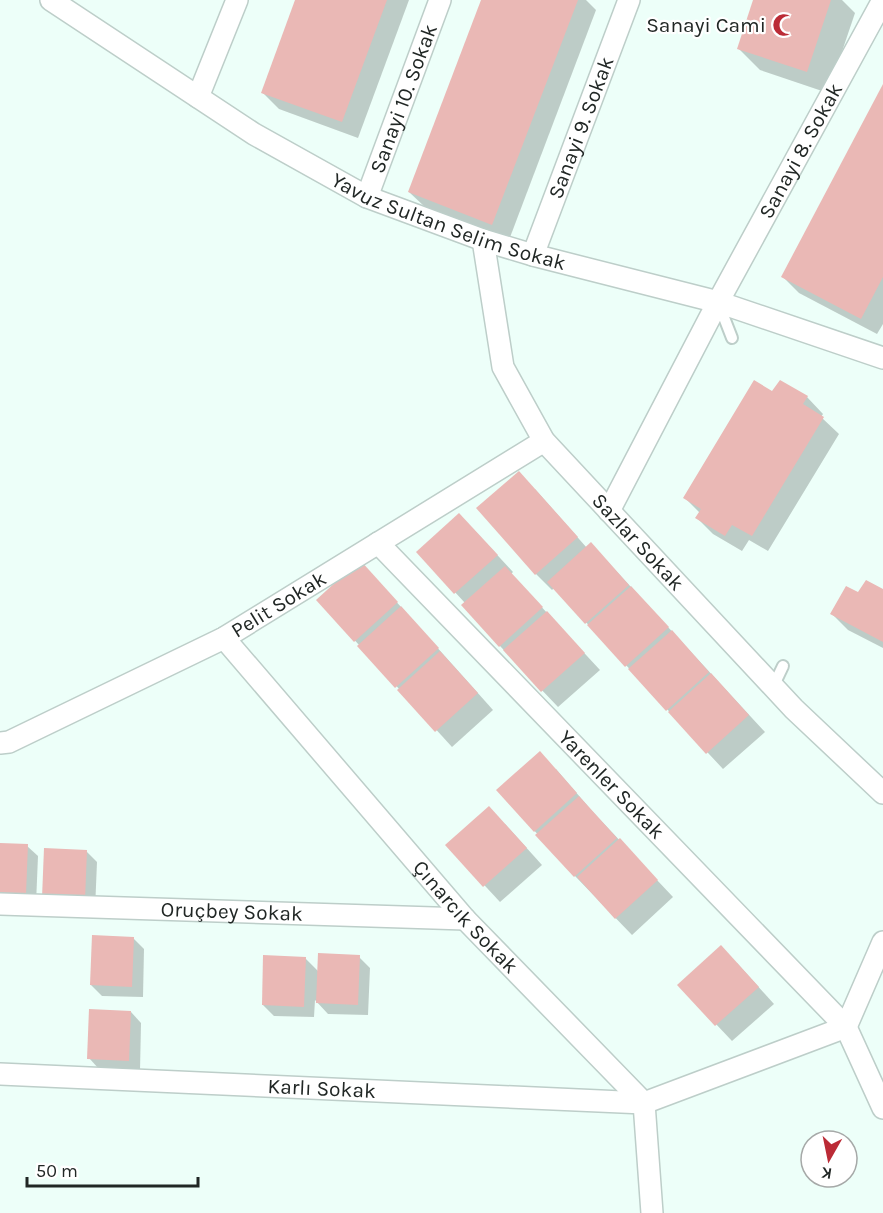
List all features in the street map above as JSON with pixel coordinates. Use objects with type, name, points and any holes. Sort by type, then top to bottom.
[{"type":"street","points":[[198,97],[237,0]]},
{"type":"street","name":"Sanayi 10. Sokak","points":[[367,197],[440,0]]},
{"type":"street","name":"Sanayi 9. Sokak","points":[[533,255],[629,0]]},
{"type":"street","name":"Sanayi 8. Sokak","points":[[609,511],[718,302],[883,0]]},
{"type":"street","name":"Yavuz Sultan Selim Sokak","points":[[54,1],[254,134],[367,197],[483,240],[718,302],[883,358]]},
{"type":"street","name":"Sazlar Sokak","points":[[483,240],[503,367],[544,441],[794,709],[883,793]]},
{"type":"street","name":"Pelit Sokak","points":[[0,743],[9,742],[224,638],[544,441]]},
{"type":"street","name":"Yarenler Sokak","points":[[378,543],[846,1028],[883,1108]]},
{"type":"street","name":"Çınarcık Sokak","points":[[224,638],[465,919],[644,1103]]},
{"type":"street","name":"Oruçbey Sokak","points":[[0,904],[465,919]]},
{"type":"street","points":[[652,1213],[644,1103],[846,1028],[883,942]]},
{"type":"street","name":"Karlı Sokak","points":[[0,1074],[644,1103]]},
{"type":"lane","points":[[718,302],[732,338]]},
{"type":"lane","points":[[773,687],[783,666]]},
{"type":"building","points":[[295,0],[387,0],[342,122],[261,93]]},
{"type":"building","points":[[481,0],[578,0],[492,225],[408,192]]},
{"type":"building","name":"Sanayi Cami","points":[[753,0],[831,0],[807,72],[737,49]]},
{"type":"building","points":[[883,84],[883,277],[861,319],[781,277]]},
{"type":"building","points":[[754,380],[772,391],[780,380],[808,396],[803,404],[824,417],[752,536],[732,525],[725,536],[695,518],[701,509],[683,498]]},
{"type":"building","points":[[519,471],[578,537],[535,575],[476,508]]},
{"type":"building","points":[[459,513],[498,555],[454,594],[416,552]]},
{"type":"building","points":[[591,542],[629,585],[585,624],[547,582]]},
{"type":"building","points":[[360,560],[398,602],[354,642],[316,600]]},
{"type":"building","points":[[505,566],[543,607],[499,647],[461,605]]},
{"type":"building","points":[[866,580],[883,589],[883,642],[830,614],[846,586],[858,592]]},
{"type":"building","points":[[631,586],[669,627],[625,667],[587,625]]},
{"type":"building","points":[[401,606],[439,648],[395,688],[357,646]]},
{"type":"building","points":[[547,611],[585,653],[541,692],[503,650]]},
{"type":"building","points":[[672,630],[709,672],[666,711],[628,669]]},
{"type":"building","points":[[440,651],[478,693],[435,732],[397,690]]},
{"type":"building","points":[[711,673],[749,715],[706,754],[668,712]]},
{"type":"building","points":[[540,751],[577,793],[534,832],[496,790]]},
{"type":"building","points":[[579,796],[617,838],[574,877],[535,835]]},
{"type":"building","points":[[489,806],[527,848],[483,887],[445,845]]},
{"type":"building","points":[[620,838],[658,880],[615,919],[577,877]]},
{"type":"building","points":[[0,843],[28,844],[26,894],[0,893]]},
{"type":"building","points":[[44,848],[87,850],[85,900],[42,898]]},
{"type":"building","points":[[92,935],[134,937],[132,987],[90,985]]},
{"type":"building","points":[[721,945],[759,987],[715,1026],[677,985]]},
{"type":"building","points":[[318,953],[360,955],[358,1005],[316,1003]]},
{"type":"building","points":[[263,955],[306,957],[304,1007],[262,1005]]},
{"type":"building","points":[[89,1009],[131,1011],[129,1061],[87,1059]]},
{"type":"place","name":"Sanayi Cami","points":[[784,25]]}]
